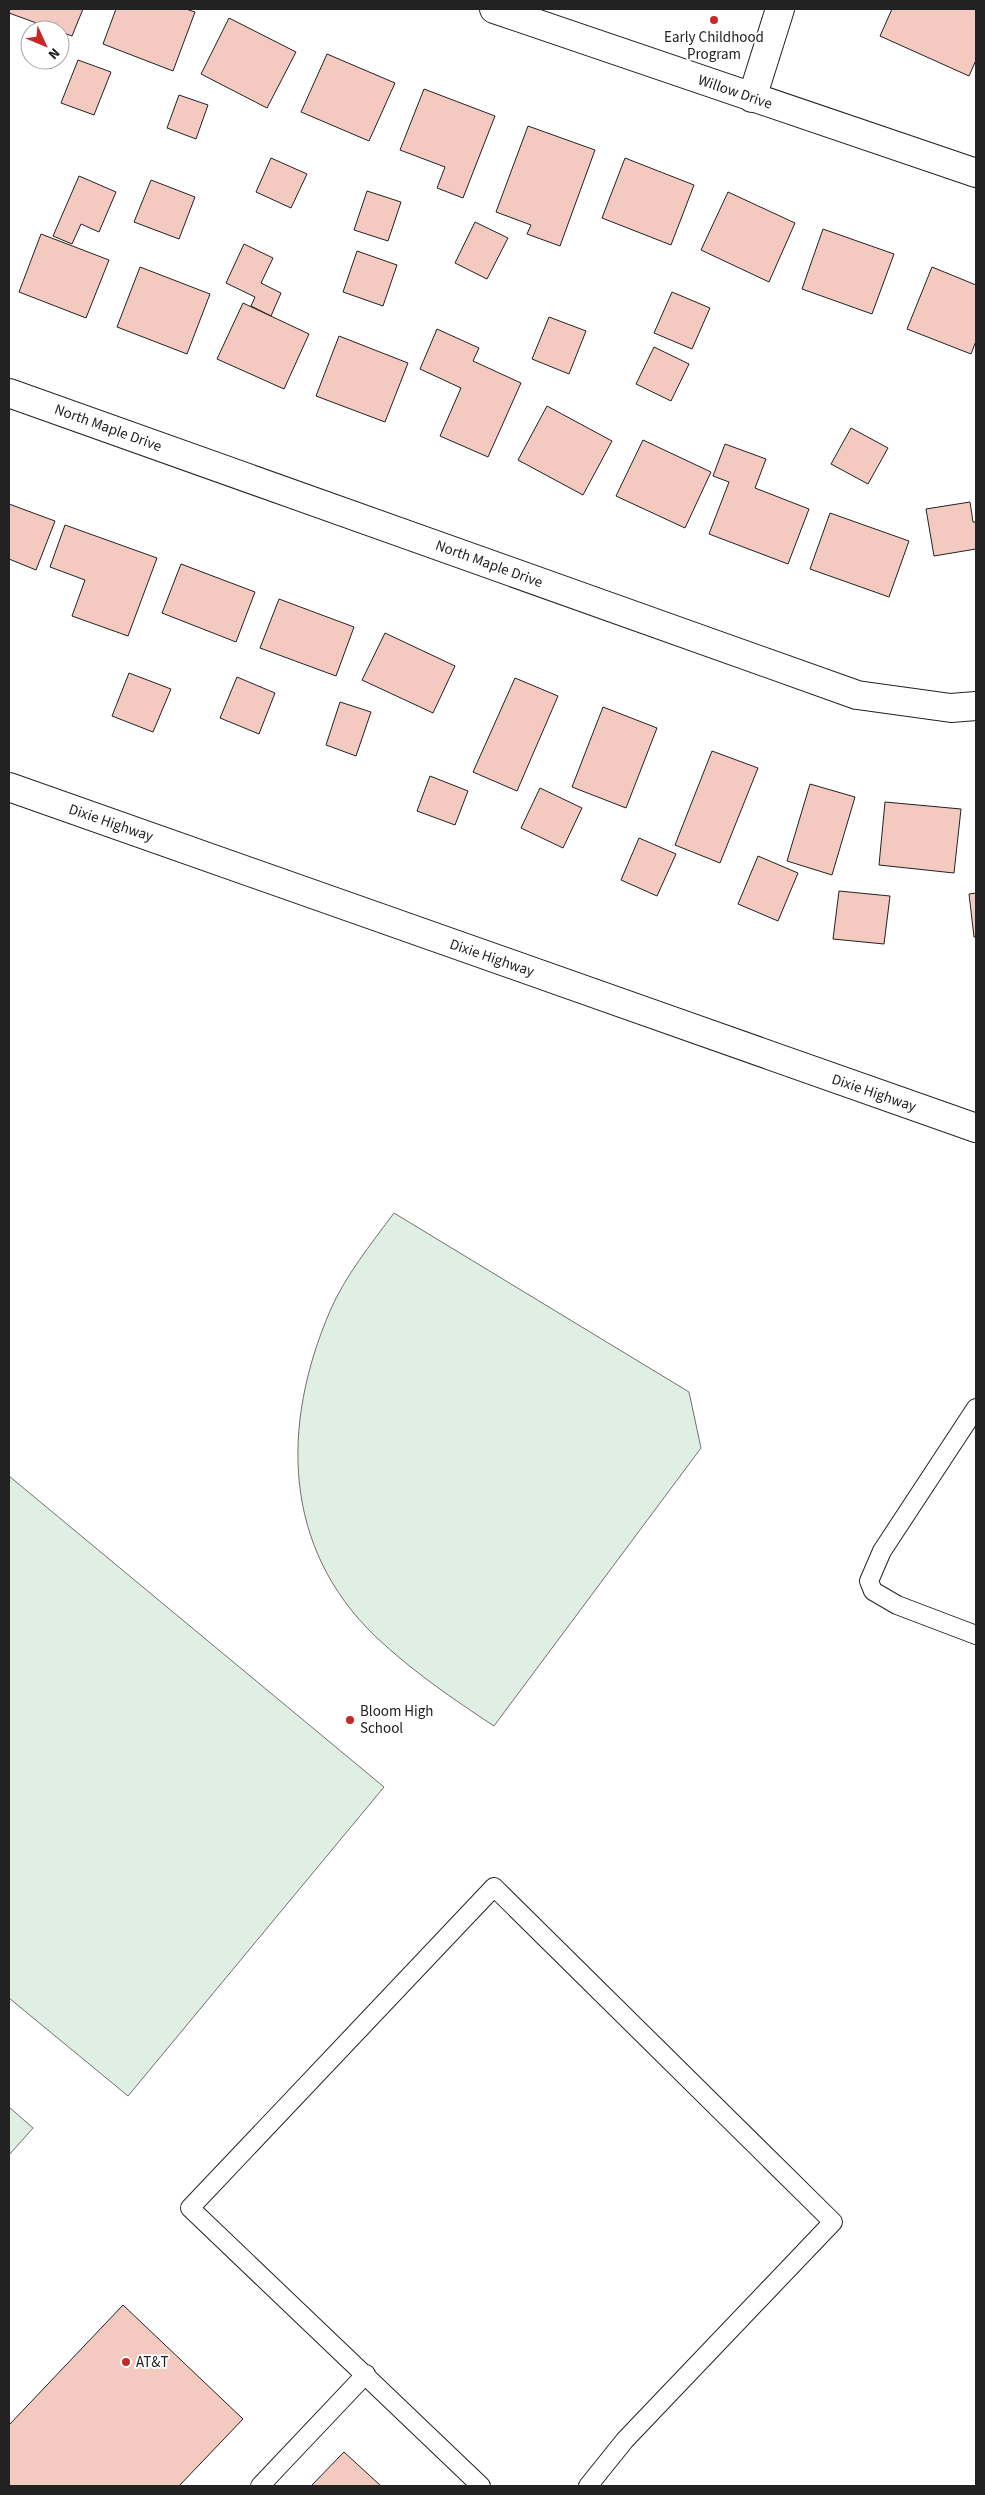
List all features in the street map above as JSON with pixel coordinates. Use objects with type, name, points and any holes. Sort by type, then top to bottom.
[{"type":"street","name":"Willow Drive","points":[[494,9],[976,173]]},
{"type":"street","points":[[752,98],[780,9]]},
{"type":"street","name":"North Maple Drive","points":[[9,393],[857,695],[951,708],[976,706]]},
{"type":"street","name":"Dixie Highway","points":[[9,787],[976,1128]]},
{"type":"lane","points":[[976,1408],[882,1551],[870,1581],[873,1591],[897,1605],[976,1635]]},
{"type":"lane","points":[[481,2486],[366,2374],[190,2208],[494,1887],[833,2222],[625,2440],[588,2486]]},
{"type":"lane","points":[[260,2486],[366,2374]]},
{"type":"green space","points":[[394,1213],[689,1392],[701,1448],[494,1726],[418,1673],[376,1637],[345,1602],[322,1564],[307,1524],[299,1483],[298,1441],[303,1397],[314,1354],[330,1311],[343,1285]]},
{"type":"green space","points":[[9,1476],[384,1787],[128,2096],[9,1998]]},
{"type":"green space","points":[[9,2107],[33,2128],[9,2155]]},
{"type":"building","points":[[9,9],[83,9],[72,36],[70,35],[70,20],[28,20],[9,13]]},
{"type":"building","points":[[116,9],[186,9],[195,12],[173,71],[103,44]]},
{"type":"building","points":[[892,9],[976,9],[976,60],[969,76],[880,36]]},
{"type":"building","points":[[229,18],[296,52],[267,108],[201,74]]},
{"type":"building","points":[[327,54],[395,83],[369,141],[301,112]]},
{"type":"building","points":[[78,60],[111,72],[94,115],[61,103]]},
{"type":"building","points":[[424,89],[495,116],[463,198],[437,188],[445,167],[400,150]]},
{"type":"building","points":[[179,95],[208,105],[196,139],[167,128]]},
{"type":"building","points":[[528,126],[595,150],[560,246],[527,234],[531,225],[496,212]]},
{"type":"building","points":[[271,158],[307,174],[291,208],[256,192]]},
{"type":"building","points":[[625,158],[694,185],[671,245],[602,218]]},
{"type":"building","points":[[79,176],[116,192],[99,232],[81,224],[72,244],[53,236]]},
{"type":"building","points":[[151,180],[195,197],[179,239],[134,222]]},
{"type":"building","points":[[367,191],[401,202],[388,241],[354,230]]},
{"type":"building","points":[[728,192],[795,223],[769,282],[701,250]]},
{"type":"building","points":[[475,222],[508,238],[487,279],[455,263]]},
{"type":"building","points":[[823,229],[894,254],[872,314],[802,289]]},
{"type":"building","points":[[41,234],[109,260],[86,318],[19,292]]},
{"type":"building","points":[[244,244],[273,258],[261,283],[281,293],[271,316],[251,306],[255,297],[226,283]]},
{"type":"building","points":[[357,251],[397,265],[383,306],[343,292]]},
{"type":"building","points":[[140,267],[210,294],[187,354],[117,327]]},
{"type":"building","points":[[932,267],[976,285],[976,341],[971,354],[907,329]]},
{"type":"building","points":[[672,292],[710,308],[692,349],[654,333]]},
{"type":"building","points":[[243,303],[309,334],[284,389],[217,359]]},
{"type":"building","points":[[549,317],[586,331],[569,374],[532,359]]},
{"type":"building","points":[[437,329],[479,348],[473,361],[521,383],[488,457],[440,436],[461,388],[420,369]]},
{"type":"building","points":[[339,336],[408,363],[385,422],[316,396]]},
{"type":"building","points":[[654,347],[689,364],[671,401],[636,384]]},
{"type":"building","points":[[547,406],[612,441],[583,495],[518,460]]},
{"type":"building","points":[[851,428],[888,448],[868,484],[831,464]]},
{"type":"building","points":[[643,440],[711,472],[685,528],[616,496]]},
{"type":"building","points":[[725,444],[766,459],[755,488],[809,509],[788,564],[709,534],[729,482],[713,476]]},
{"type":"building","points":[[970,502],[973,522],[976,522],[976,549],[934,556],[926,509]]},
{"type":"building","points":[[9,504],[55,521],[36,570],[9,559]]},
{"type":"building","points":[[830,513],[909,541],[889,597],[810,569]]},
{"type":"building","points":[[65,525],[157,558],[128,636],[72,616],[85,580],[50,567]]},
{"type":"building","points":[[181,564],[255,592],[236,642],[162,613]]},
{"type":"building","points":[[279,599],[354,627],[336,676],[260,648]]},
{"type":"building","points":[[385,633],[455,666],[433,713],[362,680]]},
{"type":"building","points":[[129,673],[171,689],[153,732],[112,716]]},
{"type":"building","points":[[237,677],[275,693],[259,734],[220,718]]},
{"type":"building","points":[[515,678],[558,696],[517,791],[473,772]]},
{"type":"building","points":[[340,702],[371,712],[356,756],[326,745]]},
{"type":"building","points":[[603,707],[657,728],[626,808],[572,787]]},
{"type":"building","points":[[712,751],[758,768],[720,863],[675,845]]},
{"type":"building","points":[[430,776],[468,791],[455,825],[417,811]]},
{"type":"building","points":[[810,784],[855,797],[832,875],[787,861]]},
{"type":"building","points":[[540,788],[582,808],[563,848],[521,828]]},
{"type":"building","points":[[885,802],[961,809],[954,873],[879,865]]},
{"type":"building","points":[[639,838],[676,854],[657,896],[621,880]]},
{"type":"building","points":[[758,856],[798,873],[778,921],[738,904]]},
{"type":"building","points":[[839,891],[890,896],[884,944],[833,939]]},
{"type":"building","points":[[976,893],[976,937],[974,937],[969,894]]},
{"type":"building","name":"AT&T","points":[[123,2305],[243,2419],[179,2486],[9,2486],[9,2425]]},
{"type":"building","points":[[344,2452],[381,2486],[311,2486]]},
{"type":"place","name":"Early Childhood Program","points":[[714,20]]},
{"type":"place","name":"Bloom High School","points":[[350,1720]]},
{"type":"place","name":"AT&T","points":[[126,2362]]}]
